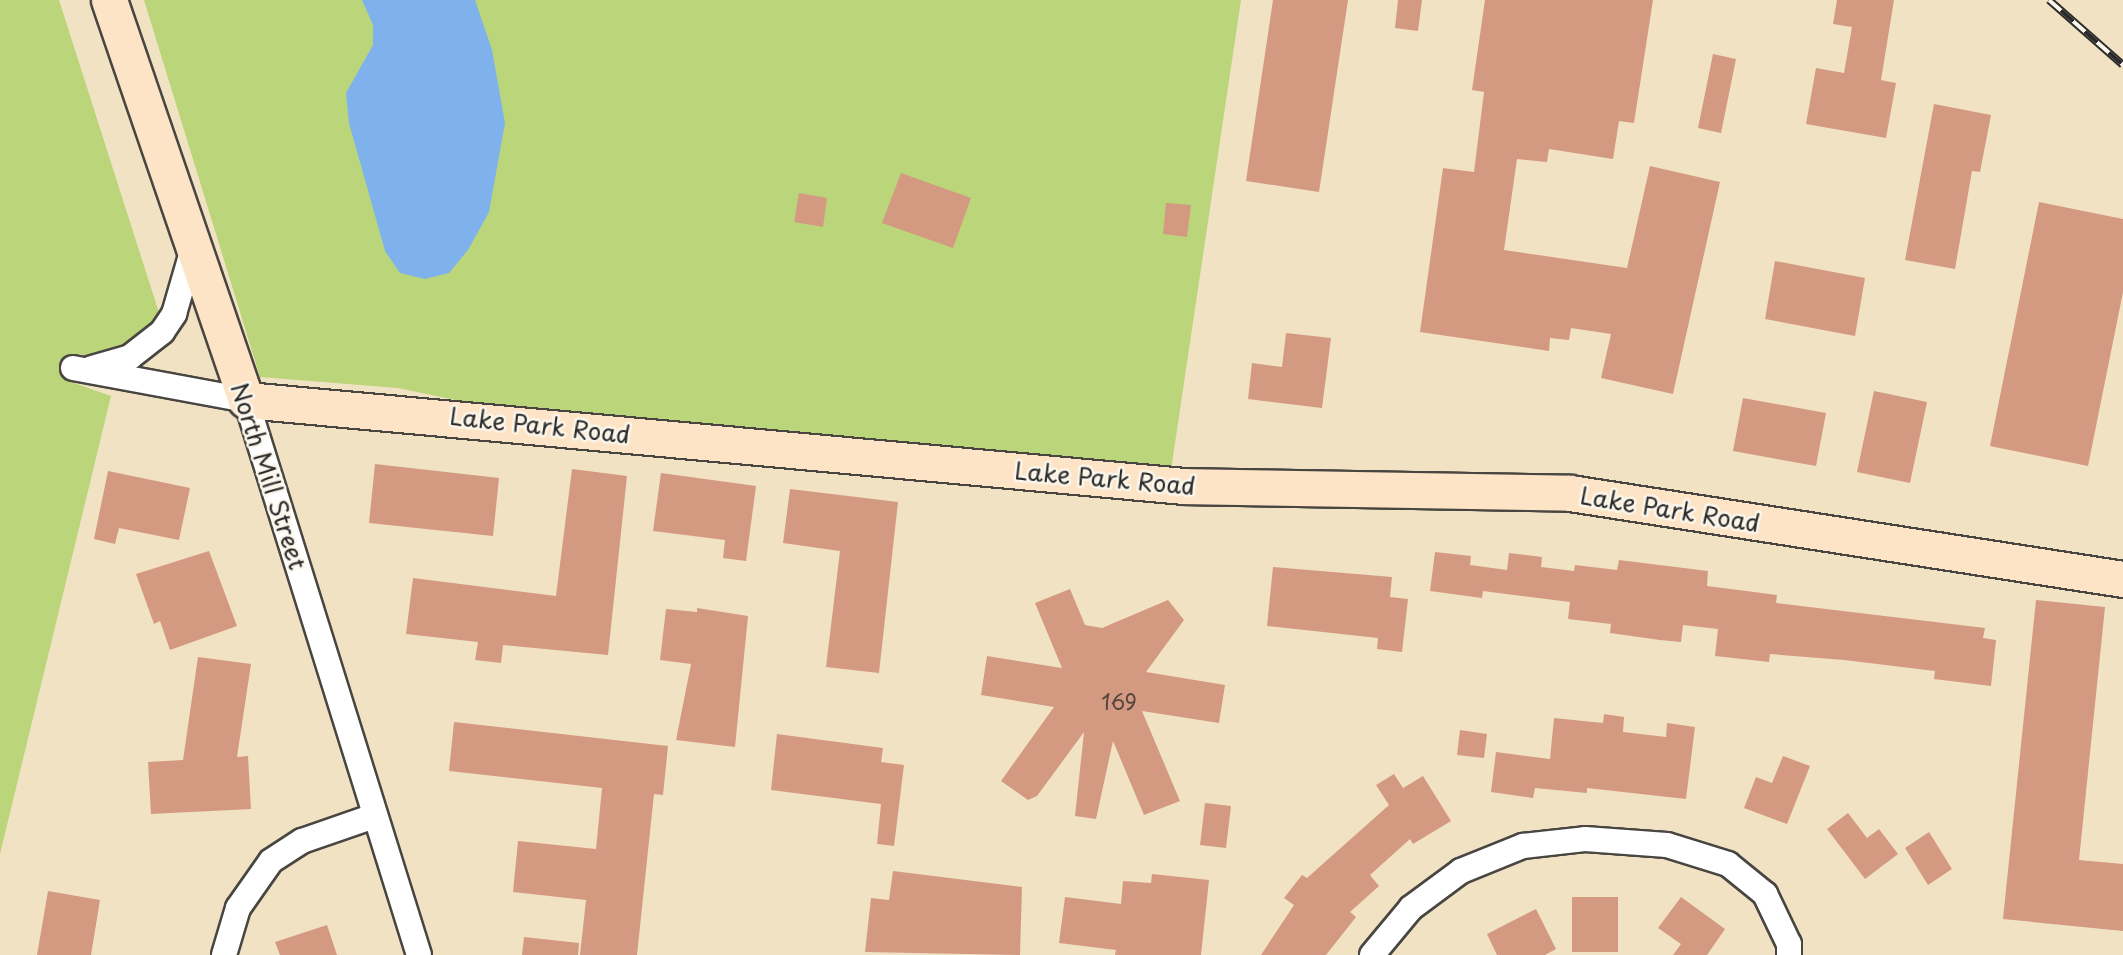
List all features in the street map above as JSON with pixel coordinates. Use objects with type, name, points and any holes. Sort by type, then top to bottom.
[{"type":"main road","name":"North Mill Street","points":[[109,0],[192,252],[246,400]]},
{"type":"main road","name":"Lake Park Road","points":[[246,400],[1183,486],[1570,493],[2123,579]]},
{"type":"street","name":"Lake Park Road","points":[[192,252],[174,314],[162,332],[130,357],[80,369],[246,400]]},
{"type":"street","name":"North Mill Street","points":[[246,400],[419,955]]},
{"type":"street","points":[[224,955],[238,908],[271,861],[302,841],[374,816]]},
{"type":"street","points":[[1372,955],[1411,908],[1461,871],[1523,846],[1585,839],[1667,845],[1728,864],[1765,894],[1789,944],[1789,955]]},
{"type":"green space","points":[[0,0],[59,0],[161,319],[140,343],[96,356],[76,354],[71,382],[111,396],[0,854]]},
{"type":"green space","points":[[144,0],[1241,0],[1171,470],[479,405],[398,388],[260,377]]},
{"type":"water","points":[[362,0],[475,0],[492,50],[505,123],[489,212],[468,250],[449,273],[425,279],[400,273],[385,251],[349,123],[346,93],[373,45],[373,25]]},
{"type":"building","points":[[1273,0],[1348,0],[1319,192],[1246,181]]},
{"type":"building","points":[[1398,0],[1422,0],[1418,31],[1395,28]]},
{"type":"building","points":[[1485,0],[1653,0],[1634,123],[1619,121],[1613,159],[1549,149],[1547,162],[1517,159],[1504,250],[1627,268],[1650,166],[1720,182],[1673,394],[1601,378],[1611,334],[1571,328],[1569,340],[1550,338],[1549,351],[1420,332],[1443,168],[1474,172],[1484,92],[1472,90]]},
{"type":"building","points":[[1837,0],[1894,0],[1881,80],[1896,83],[1886,138],[1806,124],[1816,68],[1844,73],[1852,27],[1833,24]]},
{"type":"building","points":[[1713,54],[1736,59],[1721,133],[1698,128]]},
{"type":"building","points":[[1934,104],[1991,115],[1980,172],[1972,171],[1955,269],[1905,260]]},
{"type":"building","points":[[901,173],[971,198],[953,248],[882,223]]},
{"type":"building","points":[[799,193],[827,198],[823,227],[794,222]]},
{"type":"building","points":[[2039,202],[2123,219],[2123,292],[2088,466],[1990,446]]},
{"type":"building","points":[[1166,203],[1191,205],[1187,237],[1163,234]]},
{"type":"building","points":[[1775,261],[1865,278],[1855,336],[1765,319]]},
{"type":"building","points":[[1286,333],[1331,338],[1322,408],[1248,399],[1252,363],[1282,367]]},
{"type":"building","points":[[1874,391],[1927,402],[1910,483],[1857,472]]},
{"type":"building","points":[[1743,398],[1826,413],[1816,466],[1733,451]]},
{"type":"building","points":[[375,464],[499,478],[493,536],[369,523]]},
{"type":"building","points":[[572,469],[627,476],[608,655],[503,645],[501,663],[475,660],[478,642],[406,634],[413,578],[556,596]]},
{"type":"building","points":[[108,471],[190,488],[179,540],[119,528],[115,544],[94,539]]},
{"type":"building","points":[[661,473],[756,486],[746,561],[723,558],[725,540],[653,531]]},
{"type":"building","points":[[790,489],[898,502],[879,673],[826,667],[840,551],[783,543]]},
{"type":"building","points":[[209,551],[237,626],[170,650],[160,621],[154,624],[136,574]]},
{"type":"building","points":[[1435,552],[1471,556],[1470,565],[1507,570],[1509,553],[1542,557],[1541,567],[1574,571],[1575,565],[1617,570],[1619,560],[1708,571],[1707,586],[1777,595],[1776,603],[1985,628],[1983,638],[1996,640],[1991,686],[1934,679],[1935,671],[1844,660],[1770,654],[1769,662],[1715,656],[1718,629],[1683,625],[1681,642],[1660,640],[1610,633],[1611,624],[1568,619],[1570,602],[1483,591],[1482,598],[1430,591]]},
{"type":"building","points":[[1273,567],[1392,577],[1390,597],[1408,599],[1402,652],[1377,649],[1378,638],[1267,626]]},
{"type":"building","points":[[1070,589],[1085,625],[1102,628],[1168,600],[1184,620],[1146,672],[1225,685],[1219,723],[1142,711],[1180,801],[1144,815],[1113,741],[1096,819],[1075,816],[1084,732],[1037,796],[1028,800],[1001,781],[1054,707],[981,695],[987,656],[1062,668],[1035,603]]},
{"type":"building","points":[[2036,600],[2105,607],[2079,860],[2123,864],[2123,931],[2003,919]]},
{"type":"building","points":[[697,608],[748,616],[735,747],[676,740],[691,664],[660,660],[666,609],[697,612]]},
{"type":"building","points":[[198,657],[251,664],[237,757],[248,756],[251,809],[151,814],[148,762],[183,760]]},
{"type":"building","points":[[1604,714],[1624,717],[1623,732],[1666,737],[1667,723],[1695,727],[1686,799],[1587,788],[1587,793],[1535,788],[1533,798],[1491,792],[1496,752],[1550,759],[1554,718],[1603,723]]},
{"type":"building","points":[[454,722],[668,746],[663,795],[654,794],[637,955],[580,955],[586,900],[513,892],[518,841],[596,849],[602,788],[449,771]]},
{"type":"building","points":[[1460,730],[1487,734],[1484,758],[1457,755]]},
{"type":"building","points":[[777,734],[883,748],[881,762],[904,765],[894,846],[877,844],[881,804],[771,790]]},
{"type":"building","points":[[1783,756],[1810,766],[1787,824],[1744,808],[1756,777],[1772,783]]},
{"type":"building","points":[[1394,774],[1403,788],[1423,776],[1451,821],[1413,844],[1410,839],[1370,875],[1379,886],[1350,912],[1356,917],[1326,955],[1261,955],[1294,905],[1284,898],[1302,875],[1307,878],[1389,805],[1376,785]]},
{"type":"building","points":[[1205,803],[1231,806],[1226,848],[1200,845]]},
{"type":"building","points":[[1848,813],[1867,838],[1879,829],[1898,854],[1865,879],[1827,829]]},
{"type":"building","points":[[1929,832],[1952,869],[1928,885],[1905,848]]},
{"type":"building","points":[[893,871],[1022,887],[1020,955],[865,952],[871,898],[889,900]]},
{"type":"building","points":[[1152,874],[1209,880],[1201,955],[1115,955],[1116,950],[1059,943],[1065,897],[1121,904],[1123,881],[1151,883]]},
{"type":"building","points":[[48,891],[100,900],[91,955],[37,955]]},
{"type":"building","points":[[1572,897],[1618,897],[1618,952],[1572,952]]},
{"type":"building","points":[[1681,897],[1725,929],[1707,955],[1673,955],[1681,944],[1658,928]]},
{"type":"building","points":[[1536,909],[1556,949],[1545,955],[1497,955],[1487,934]]},
{"type":"building","points":[[327,925],[337,955],[280,955],[275,942]]},
{"type":"building","points":[[524,937],[579,943],[578,955],[522,955]]},
{"type":"railway","points":[[2049,0],[2123,65]]}]
